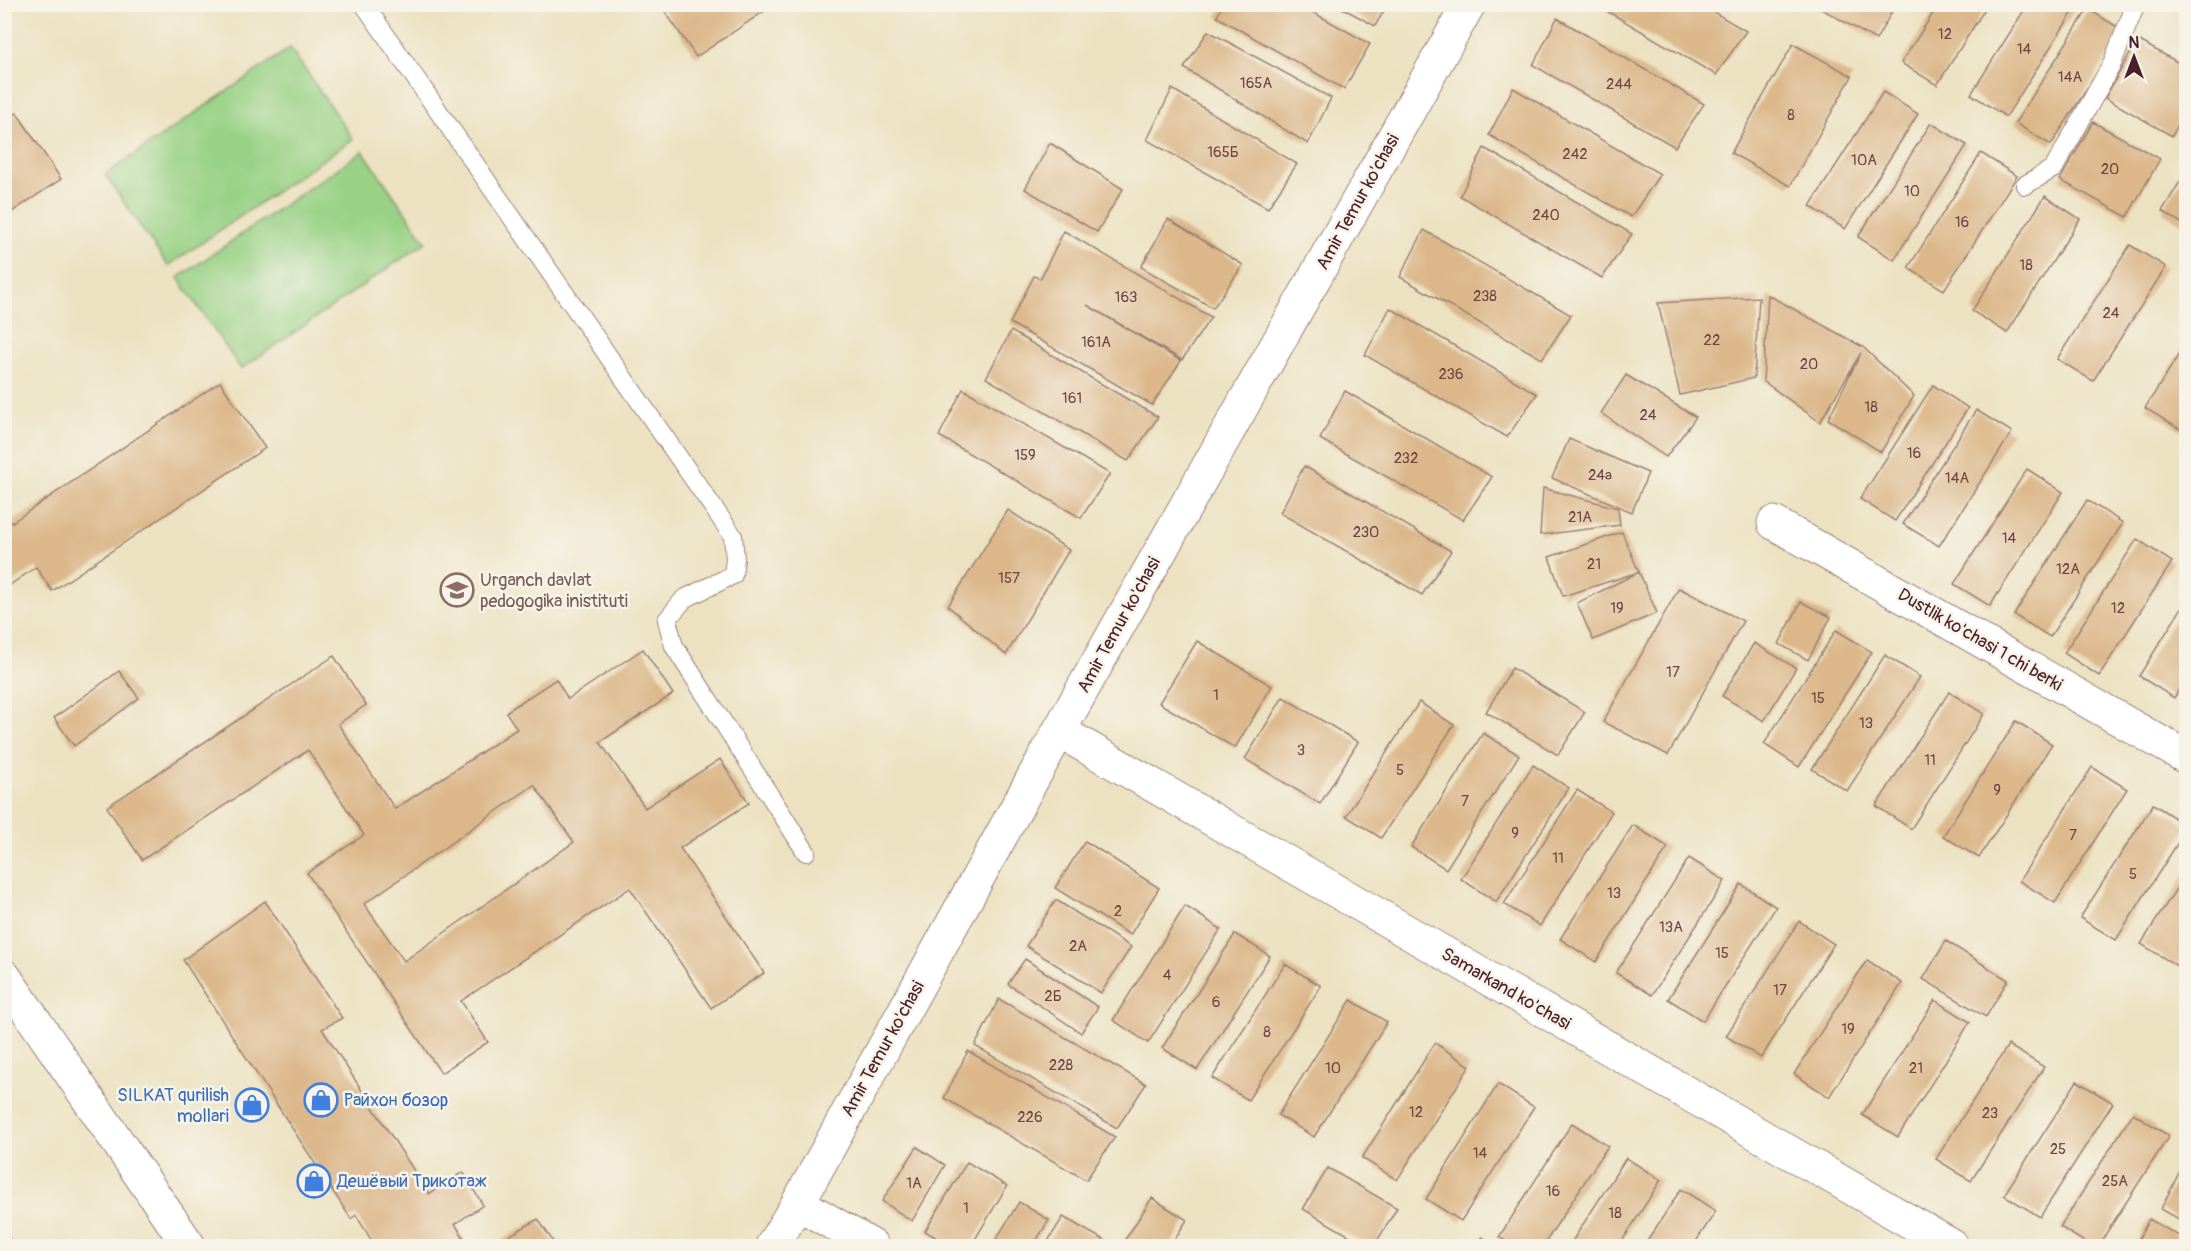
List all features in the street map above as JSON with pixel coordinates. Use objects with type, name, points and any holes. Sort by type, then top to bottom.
[{"type":"street","name":"Amir Temur ko'chasi","points":[[772,1246],[1469,4]]},
{"type":"street","name":"Dustlik ko'chasi 1 chi berki","points":[[1774,523],[2187,757]]},
{"type":"street","name":"Samarkand ko'chasi","points":[[1059,731],[1952,1246]]},
{"type":"street","points":[[4,976],[189,1246]]},
{"type":"street","points":[[798,1203],[872,1246]]},
{"type":"lane","points":[[364,4],[733,536],[735,559],[733,575],[684,599],[666,620],[674,646],[806,852]]},
{"type":"lane","points":[[2025,185],[2054,168],[2111,66],[2136,4]]},
{"type":"green space","points":[[290,48],[353,139],[168,266],[105,175]]},
{"type":"green space","points":[[363,151],[426,242],[241,369],[178,278]]},
{"type":"building","points":[[660,4],[775,4],[696,57]]},
{"type":"building","points":[[1223,4],[1298,4],[1370,44],[1344,89],[1217,17]]},
{"type":"building","points":[[1335,4],[1388,4],[1375,26]]},
{"type":"building","points":[[1595,4],[1700,4],[1746,31],[1716,75]]},
{"type":"building","points":[[1819,4],[1896,4],[1876,40],[1818,7]]},
{"type":"building","points":[[1939,4],[1988,4],[1937,85],[1901,63]]},
{"type":"building","points":[[2028,4],[2078,4],[2006,117],[1971,94]]},
{"type":"building","points":[[2088,9],[2124,31],[2051,145],[2015,123]]},
{"type":"building","points":[[1557,18],[1704,104],[1675,147],[1533,65]]},
{"type":"building","points":[[1208,31],[1331,98],[1308,144],[1184,68]]},
{"type":"building","points":[[2138,40],[2186,67],[2186,110],[2172,136],[2105,98]]},
{"type":"building","points":[[1793,44],[1852,76],[1790,186],[1731,153]]},
{"type":"building","points":[[1513,88],[1660,174],[1631,217],[1489,135]]},
{"type":"building","points":[[1172,89],[1297,164],[1268,208],[1147,140]]},
{"type":"building","points":[[1883,92],[1918,114],[1845,229],[1810,206]]},
{"type":"building","points":[[17,113],[61,179],[4,217],[4,121]]},
{"type":"building","points":[[2093,122],[2160,159],[2127,217],[2060,180]]},
{"type":"building","points":[[1931,123],[1967,145],[1894,260],[1858,237]]},
{"type":"building","points":[[1050,143],[1123,189],[1097,232],[1025,189]]},
{"type":"building","points":[[1484,148],[1632,234],[1602,278],[1460,196]]},
{"type":"building","points":[[1981,153],[2017,176],[1944,290],[1908,268]]},
{"type":"building","points":[[2186,172],[2186,226],[2162,211]]},
{"type":"building","points":[[2045,196],[2080,219],[2007,333],[1972,311]]},
{"type":"building","points":[[1168,219],[1243,265],[1213,308],[1141,267]]},
{"type":"building","points":[[1424,230],[1571,315],[1542,359],[1400,277]]},
{"type":"building","points":[[1064,231],[1211,317],[1182,360],[1087,305],[1181,361],[1152,405],[1010,323],[1034,276],[1040,279]]},
{"type":"building","points":[[2130,245],[2166,267],[2093,381],[2057,359]]},
{"type":"building","points":[[1768,295],[1863,347],[1914,396],[1881,452],[1828,419],[1861,353],[1820,422],[1763,381]]},
{"type":"building","points":[[1759,297],[1754,378],[1680,395],[1658,303]]},
{"type":"building","points":[[1390,308],[1537,394],[1507,437],[1365,355]]},
{"type":"building","points":[[1011,331],[1158,417],[1128,461],[986,378]]},
{"type":"building","points":[[2186,343],[2186,422],[2181,430],[2145,408]]},
{"type":"building","points":[[1626,375],[1696,417],[1666,457],[1601,413]]},
{"type":"building","points":[[220,382],[265,448],[52,591],[36,567],[4,589],[4,512],[11,523]]},
{"type":"building","points":[[1933,385],[1968,408],[1895,521],[1860,499]]},
{"type":"building","points":[[963,389],[1110,474],[1081,518],[939,436]]},
{"type":"building","points":[[1345,391],[1492,477],[1463,520],[1320,439]]},
{"type":"building","points":[[1976,410],[2012,432],[1939,546],[1903,524]]},
{"type":"building","points":[[1569,439],[1648,473],[1632,512],[1552,478]]},
{"type":"building","points":[[1304,466],[1451,551],[1422,595],[1280,513]]},
{"type":"building","points":[[2027,469],[2063,492],[1990,606],[1954,584]]},
{"type":"building","points":[[1543,488],[1618,508],[1620,525],[1540,535]]},
{"type":"building","points":[[2087,500],[2123,523],[2050,637],[2014,615]]},
{"type":"building","points":[[1008,510],[1069,550],[1006,655],[948,606]]},
{"type":"building","points":[[1622,532],[1639,572],[1563,596],[1549,557]]},
{"type":"building","points":[[2137,539],[2172,562],[2099,676],[2064,653]]},
{"type":"building","points":[[1639,572],[1657,613],[1593,640],[1577,603]]},
{"type":"building","points":[[1679,588],[1743,621],[1668,755],[1603,722]]},
{"type":"building","points":[[2186,601],[2186,679],[2174,698],[2139,676]]},
{"type":"building","points":[[1801,602],[1831,617],[1808,660],[1779,644]]},
{"type":"building","points":[[1836,630],[1872,652],[1799,767],[1764,744]]},
{"type":"building","points":[[1197,641],[1272,686],[1235,748],[1159,703]]},
{"type":"building","points":[[1754,643],[1796,668],[1764,721],[1722,696]]},
{"type":"building","points":[[643,649],[673,694],[600,742],[645,808],[720,759],[749,803],[680,848],[764,973],[711,1008],[630,888],[461,1001],[488,1042],[441,1073],[307,873],[364,835],[308,750],[142,860],[107,807],[334,656],[366,705],[338,724],[395,809],[517,729],[506,712],[556,679],[568,699]],"holes":[[[534,785],[574,842],[404,961],[364,904]]]},
{"type":"building","points":[[1885,655],[1920,677],[1847,791],[1812,769]]},
{"type":"building","points":[[1512,668],[1585,712],[1558,755],[1486,712]]},
{"type":"building","points":[[119,671],[139,698],[74,746],[54,718]]},
{"type":"building","points":[[1949,692],[1984,714],[1911,829],[1876,806]]},
{"type":"building","points":[[1283,697],[1358,742],[1320,804],[1245,759]]},
{"type":"building","points":[[1419,702],[1454,725],[1381,838],[1346,816]]},
{"type":"building","points":[[2016,721],[2052,744],[1979,858],[1943,836]]},
{"type":"building","points":[[1483,733],[1519,755],[1446,869],[1411,847]]},
{"type":"building","points":[[1533,765],[1569,788],[1496,902],[1461,879]]},
{"type":"building","points":[[2092,767],[2127,789],[2055,903],[2019,881]]},
{"type":"building","points":[[1577,790],[1612,812],[1540,926],[1504,904]]},
{"type":"building","points":[[2153,804],[2186,825],[2186,830],[2116,940],[2080,918]]},
{"type":"building","points":[[1633,825],[1668,847],[1596,962],[1560,939]]},
{"type":"building","points":[[1085,841],[1159,888],[1130,935],[1055,888]]},
{"type":"building","points":[[1689,858],[1725,881],[1652,995],[1616,973]]},
{"type":"building","points":[[2186,873],[2186,951],[2177,966],[2141,944]]},
{"type":"building","points":[[1741,884],[1776,907],[1703,1021],[1668,999]]},
{"type":"building","points":[[1056,900],[1131,947],[1101,993],[1026,946]]},
{"type":"building","name":"Райхон бозор","points":[[265,901],[342,1018],[322,1029],[429,1194],[463,1172],[483,1205],[455,1224],[469,1246],[375,1246],[356,1215],[351,1219],[183,960]]},
{"type":"building","points":[[1185,906],[1221,929],[1148,1043],[1113,1020]]},
{"type":"building","points":[[1799,921],[1834,944],[1761,1058],[1726,1036]]},
{"type":"building","points":[[1235,934],[1270,956],[1197,1070],[1162,1048]]},
{"type":"building","points":[[1946,941],[2008,980],[1986,1017],[1923,979]]},
{"type":"building","points":[[1025,959],[1098,1007],[1081,1033],[1008,984]]},
{"type":"building","points":[[1867,960],[1902,983],[1829,1097],[1794,1074]]},
{"type":"building","points":[[1285,964],[1321,986],[1248,1100],[1212,1078]]},
{"type":"building","points":[[999,999],[1146,1084],[1117,1128],[975,1046]]},
{"type":"building","points":[[1351,1000],[1387,1022],[1314,1137],[1278,1115]]},
{"type":"building","points":[[1935,1000],[1970,1022],[1898,1137],[1862,1115]]},
{"type":"building","points":[[1435,1043],[1470,1066],[1397,1180],[1362,1158]]},
{"type":"building","points":[[2008,1045],[2044,1067],[1971,1181],[1936,1159]]},
{"type":"building","points":[[968,1051],[1115,1137],[1086,1180],[944,1098]]},
{"type":"building","points":[[2077,1081],[2113,1103],[2040,1217],[2004,1195]]},
{"type":"building","points":[[1498,1084],[1534,1107],[1461,1221],[1426,1199]]},
{"type":"building","points":[[2133,1113],[2169,1136],[2098,1246],[2091,1246],[2060,1227]]},
{"type":"building","points":[[1572,1123],[1608,1146],[1543,1246],[1514,1246],[1499,1237]]},
{"type":"building","points":[[917,1147],[945,1165],[912,1221],[882,1201]]},
{"type":"building","points":[[1626,1158],[1661,1180],[1619,1246],[1569,1246]]},
{"type":"building","points":[[2186,1159],[2186,1223],[2161,1209]]},
{"type":"building","points":[[967,1162],[1007,1186],[971,1246],[950,1246],[925,1231]]},
{"type":"building","points":[[1328,1168],[1397,1208],[1374,1246],[1367,1246],[1303,1209]]},
{"type":"building","points":[[1681,1189],[1716,1211],[1693,1246],[1644,1246]]},
{"type":"building","points":[[1152,1198],[1187,1220],[1170,1246],[1121,1246]]},
{"type":"building","points":[[1019,1202],[1049,1220],[1033,1246],[992,1246]]},
{"type":"building","points":[[1063,1217],[1104,1240],[1100,1246],[1045,1246]]},
{"type":"building","points":[[538,1219],[556,1246],[492,1246]]},
{"type":"building","points":[[2149,1219],[2186,1240],[2186,1246],[2135,1246]]},
{"type":"building","points":[[5,1232],[14,1246],[5,1246]]},
{"type":"building","points":[[1482,1237],[1498,1246],[1477,1246]]},
{"type":"place","name":"Urganch davlat pedogogika inistituti","points":[[457,590]]},
{"type":"place","name":"Райхон бозор","points":[[321,1100]]},
{"type":"place","name":"SILKAT qurilish mollari","points":[[252,1105]]},
{"type":"place","name":"Дешёвый Трикотаж","points":[[314,1181]]}]
